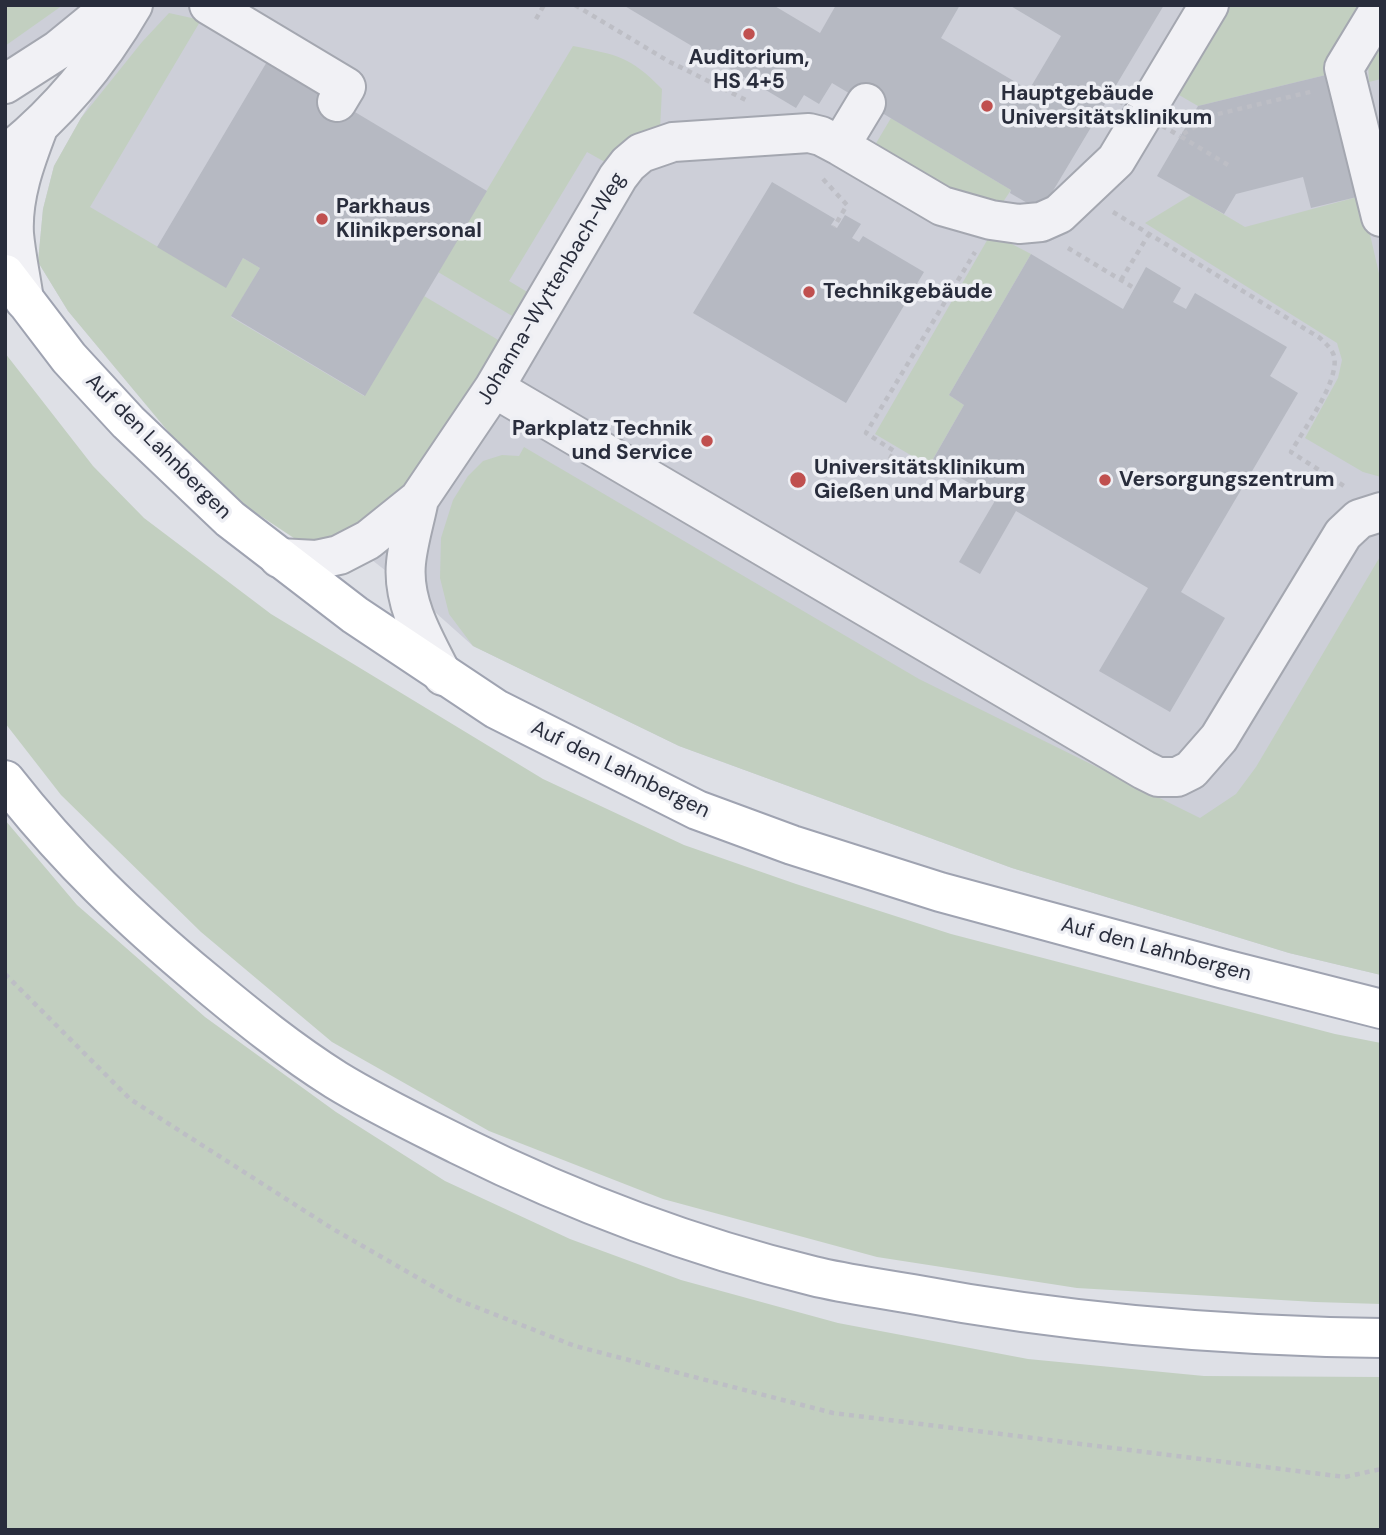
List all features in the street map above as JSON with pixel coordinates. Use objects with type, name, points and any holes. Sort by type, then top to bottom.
[{"type":"main road","name":"Auf den Lahnbergen","points":[[15,287],[69,358],[128,422],[230,519],[279,558],[443,676],[496,709],[697,810],[792,845],[940,892],[1381,1009]]},
{"type":"main road","points":[[5,780],[59,846],[105,892],[165,948],[271,1036],[336,1080],[397,1114],[513,1172],[579,1201],[676,1237],[815,1277],[951,1301],[1060,1317],[1204,1331],[1381,1338]]},
{"type":"street","points":[[5,84],[58,50],[113,5]]},
{"type":"street","points":[[5,155],[38,128],[113,40],[133,5]]},
{"type":"street","name":"Johanna-Wyttenbach-Weg","points":[[279,558],[316,560],[340,555],[368,540],[419,499],[494,388],[618,177],[641,153],[673,142],[809,133],[821,136],[831,162],[932,202],[991,220],[1019,224],[1041,222],[1059,214],[1116,160],[1209,5]]},
{"type":"street","points":[[1381,7],[1344,68],[1381,217]]},
{"type":"street","points":[[219,11],[346,87],[337,102]]},
{"type":"street","points":[[831,162],[866,103]]},
{"type":"street","points":[[15,287],[15,210],[22,171],[38,128]]},
{"type":"street","points":[[494,388],[1158,777],[1177,776],[1191,769],[1219,738],[1343,534],[1359,519],[1369,503]]},
{"type":"street","name":"Johanna-Wyttenbach-Weg","points":[[419,499],[406,563],[407,595],[420,631],[443,676]]},
{"type":"path","points":[[536,19],[544,5]]},
{"type":"path","points":[[575,5],[668,61],[750,102]]},
{"type":"path","points":[[1180,136],[1214,115],[1347,83]]},
{"type":"path","points":[[1110,96],[1228,165]]},
{"type":"path","points":[[831,162],[847,205],[834,227]]},
{"type":"path","points":[[1082,193],[1320,338],[1329,347],[1334,355],[1333,378],[1291,452],[1369,503]]},
{"type":"path","points":[[890,459],[894,451],[866,433],[991,220]]},
{"type":"path","points":[[1121,280],[1149,234]]},
{"type":"path","points":[[1058,242],[1134,288]]},
{"type":"path","points":[[5,975],[130,1099],[332,1229],[453,1298],[575,1346],[833,1413],[1345,1477],[1381,1469]]},
{"type":"shaded area","points":[[5,5],[88,5],[5,61]]},
{"type":"shaded area","name":"Universitätsklinikum Gießen und Marburg","points":[[150,5],[1381,5],[1381,975],[1289,953],[1012,868],[679,746],[473,646],[408,588],[350,543],[244,505],[187,454],[68,311],[38,262],[43,209],[54,166]]},
{"type":"green space","points":[[5,5],[63,5],[5,46]]},
{"type":"green space","points":[[1218,5],[1371,5],[1330,74],[1198,106],[1167,88]]},
{"type":"green space","points":[[169,13],[201,20],[90,207],[226,287],[243,258],[260,268],[231,317],[364,396],[424,296],[505,344],[475,393],[384,514],[309,548],[244,505],[187,454],[68,311],[38,262],[43,209],[54,166],[81,118]]},
{"type":"green space","points":[[1381,41],[1381,79],[1369,82],[1368,63]]},
{"type":"green space","points":[[573,46],[622,58],[651,78],[662,89],[660,130],[612,166],[587,152],[509,281],[534,296],[519,320],[438,272]]},
{"type":"green space","points":[[891,118],[1011,190],[1001,205],[949,188],[875,145]]},
{"type":"green space","points":[[1191,195],[1245,227],[1361,196],[1381,282],[1381,477],[1363,472],[1305,438],[1338,378],[1342,360],[1337,343],[1145,223]]},
{"type":"green space","points":[[989,237],[1008,242],[1031,254],[949,395],[964,405],[929,466],[875,434]]},
{"type":"green space","points":[[5,353],[93,466],[144,518],[271,614],[543,779],[684,845],[951,934],[1335,1034],[1381,1043],[1381,1304],[1077,1288],[877,1257],[663,1199],[489,1131],[332,1042],[201,932],[61,795],[5,723]]},
{"type":"green space","points":[[524,447],[919,679],[1200,818],[1236,794],[1256,767],[1381,555],[1381,975],[1289,953],[1012,868],[679,746],[473,646],[449,614],[440,578],[441,538],[453,500],[468,476],[483,461],[502,455],[519,456]]},
{"type":"green space","points":[[5,820],[77,905],[205,1017],[336,1112],[445,1181],[570,1239],[681,1280],[838,1323],[1028,1359],[1204,1376],[1381,1377],[1381,1530],[5,1530]]},
{"type":"building","name":"Hauptgebäude Universitätsklinikum","points":[[623,5],[773,5],[820,33],[836,5],[960,5],[941,38],[1029,90],[1061,36],[1009,5],[1164,5],[1041,211],[1010,193],[1011,190],[832,83],[819,104],[804,95],[796,108]]},
{"type":"building","name":"Parkhaus Klinikpersonal","points":[[268,60],[487,191],[365,396],[231,316],[260,268],[243,258],[226,288],[157,247]]},
{"type":"building","points":[[1330,74],[1361,196],[1311,208],[1303,177],[1236,194],[1224,214],[1157,176],[1198,106]]},
{"type":"building","name":"Technikgebäude","points":[[772,182],[835,219],[831,225],[834,227],[837,228],[845,215],[861,224],[852,238],[859,242],[863,236],[924,272],[846,403],[693,313]]},
{"type":"building","name":"Versorgungszentrum","points":[[1031,254],[1123,309],[1146,267],[1181,288],[1173,302],[1186,309],[1195,293],[1287,347],[1270,376],[1298,393],[1181,592],[1225,618],[1170,712],[1099,671],[1148,588],[1016,511],[980,574],[959,562],[996,499],[932,461],[964,405],[949,395]]},
{"type":"place","name":"Auditorium, HS 4+5","points":[[749,34]]},
{"type":"place","name":"Hauptgebäude Universitätsklinikum","points":[[987,106]]},
{"type":"place","name":"Parkhaus Klinikpersonal","points":[[322,219]]},
{"type":"place","name":"Technikgebäude","points":[[809,292]]},
{"type":"place","name":"Parkplatz Technik und Service","points":[[707,441]]},
{"type":"place","name":"Universitätsklinikum Gießen und Marburg","points":[[798,480]]},
{"type":"place","name":"Versorgungszentrum","points":[[1105,480]]}]
